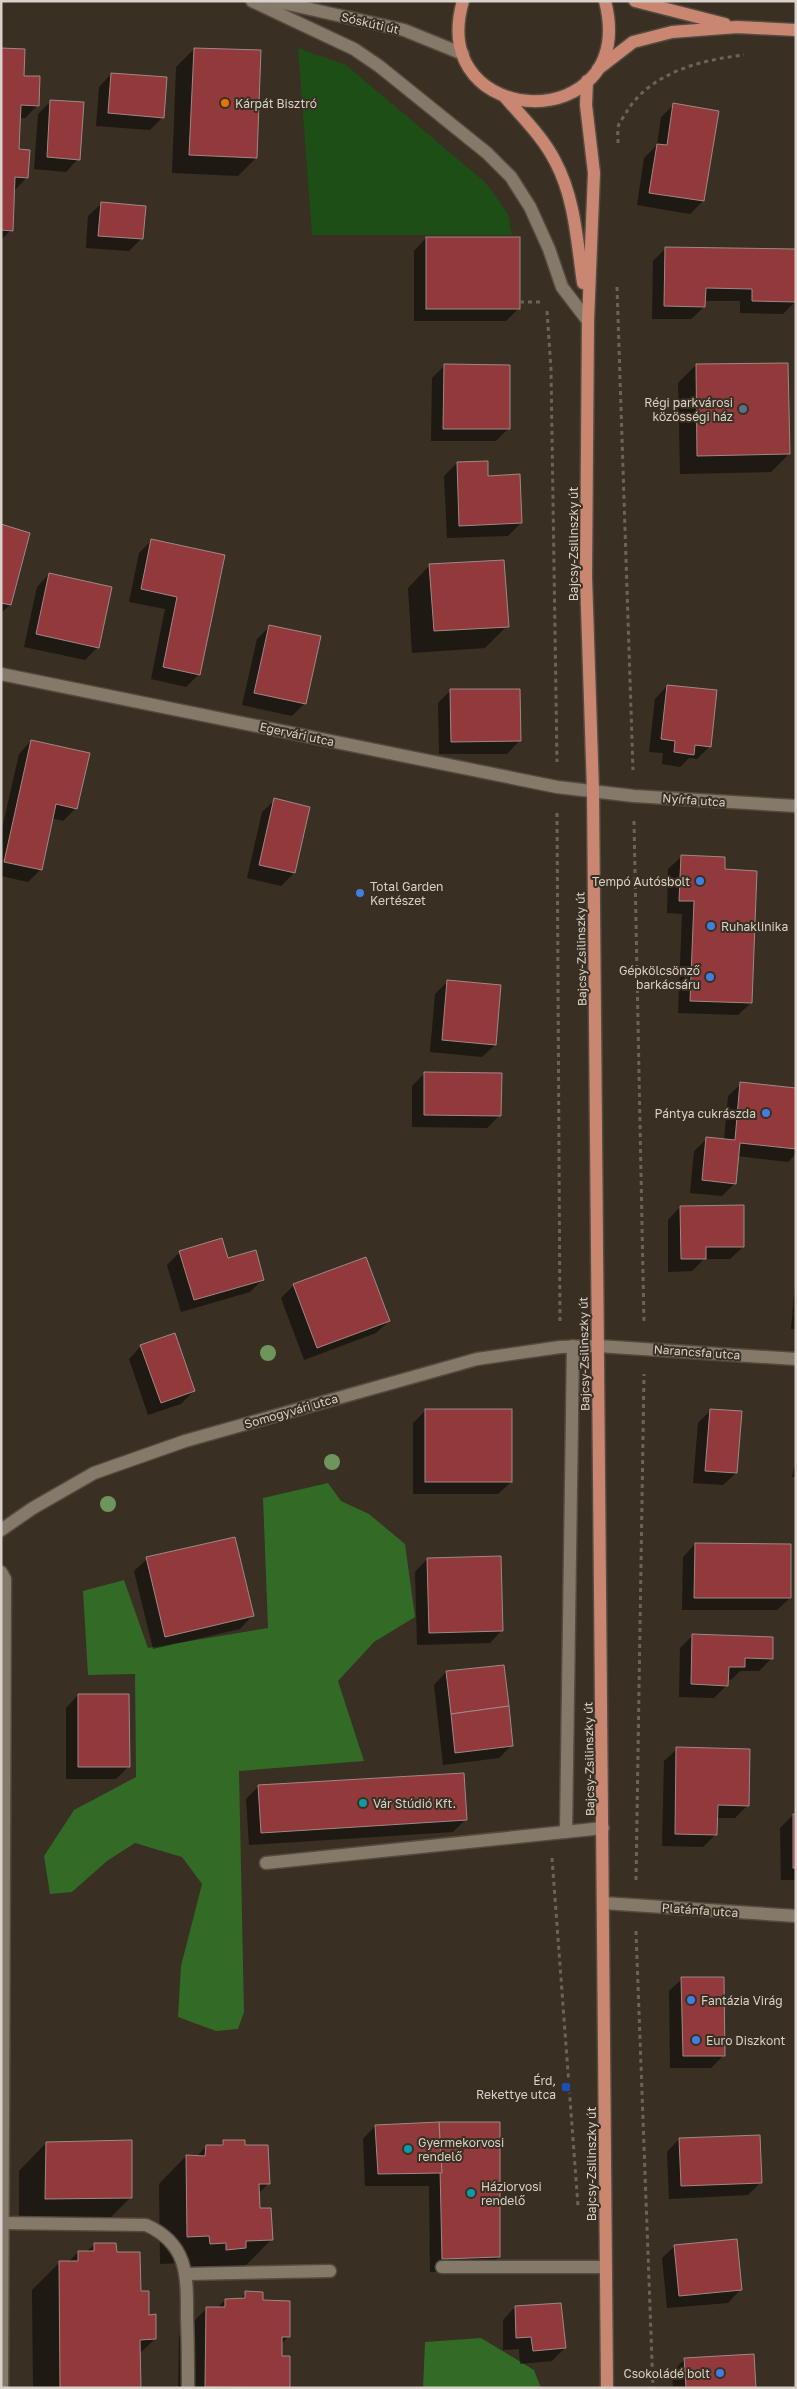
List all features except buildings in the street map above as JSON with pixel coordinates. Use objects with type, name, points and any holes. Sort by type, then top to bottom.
[{"type":"main road","points":[[463,1],[458,26],[463,54],[480,79],[505,97],[517,101],[542,102],[566,96],[587,81],[596,70],[604,55],[609,37],[605,1]]},
{"type":"main road","points":[[635,1],[737,27]]},
{"type":"main road","points":[[596,70],[633,42],[672,32],[737,27],[796,30]]},
{"type":"main road","name":"Bajcsy-Zsilinszky út","points":[[587,81],[586,104],[594,173],[588,320],[586,577],[593,791],[607,2388]]},
{"type":"main road","name":"Bajcsy-Zsilinszky út","points":[[505,97],[554,159],[566,184],[572,209],[588,320]]},
{"type":"street","points":[[252,1],[354,49],[379,66],[487,153],[511,177],[530,207],[549,249],[562,287],[588,320]]},
{"type":"street","name":"Sóskúti út","points":[[274,1],[404,30],[463,54]]},
{"type":"street","name":"Egervári utca","points":[[1,674],[557,787],[593,791]]},
{"type":"street","name":"Nyírfa utca","points":[[593,791],[634,796],[796,806]]},
{"type":"street","points":[[566,1832],[574,1346]]},
{"type":"street","name":"Somogyvári utca","points":[[1,1530],[33,1508],[94,1473],[185,1441],[477,1359],[574,1346],[598,1346]]},
{"type":"street","name":"Narancsfa utca","points":[[598,1346],[796,1359]]},
{"type":"street","points":[[1,1572],[5,1579],[2,2388]]},
{"type":"street","points":[[266,1863],[603,1828]]},
{"type":"street","name":"Platánfa utca","points":[[603,1903],[796,1916]]},
{"type":"street","points":[[2,2224],[146,2225],[161,2231],[172,2243],[187,2274],[188,2388]]},
{"type":"street","points":[[442,2266],[605,2267]]},
{"type":"street","points":[[187,2274],[330,2271]]},
{"type":"path","points":[[617,150],[619,124],[635,99],[650,85],[686,67],[721,57],[747,55]]},
{"type":"path","points":[[617,280],[634,796],[645,1349],[636,1905],[653,2388]]},
{"type":"path","points":[[545,294],[551,379],[557,787]]},
{"type":"path","points":[[520,302],[547,302]]},
{"type":"green space","points":[[298,48],[346,65],[486,183],[508,214],[512,235],[312,235]]},
{"type":"green space","points":[[328,1483],[341,1501],[369,1514],[405,1544],[415,1617],[374,1642],[338,1681],[364,1761],[239,1771],[244,2012],[238,2029],[216,2031],[178,2017],[181,1966],[202,1884],[182,1857],[135,1843],[107,1861],[72,1892],[50,1894],[44,1856],[74,1810],[136,1777],[135,1674],[88,1675],[83,1591],[124,1580],[148,1648],[268,1628],[263,1498]]},
{"type":"green space","points":[[481,2338],[534,2370],[541,2388],[423,2388],[425,2342]]},
{"type":"place","name":"Kárpát Bisztró","points":[[225,103]]},
{"type":"place","name":"Régi parkvárosi közösségi ház","points":[[743,409]]},
{"type":"place","name":"Tempó Autósbolt","points":[[700,881]]},
{"type":"place","name":"Total Garden Kertészet","points":[[360,893]]},
{"type":"place","name":"Ruhaklinika","points":[[711,926]]},
{"type":"place","name":"Gépkölcsönző barkácsáru","points":[[710,977]]},
{"type":"place","name":"Pántya cukrászda","points":[[766,1113]]},
{"type":"place","name":"Vár Stúdió Kft.","points":[[363,1803]]},
{"type":"place","name":"Fantázia Virág","points":[[691,2000]]},
{"type":"place","name":"Euro Diszkont","points":[[696,2040]]},
{"type":"place","name":"Érd, Rekettye utca","points":[[566,2087]]},
{"type":"place","name":"Gyermekorvosi rendelő","points":[[408,2149]]},
{"type":"place","name":"Háziorvosi rendelő","points":[[471,2193]]},
{"type":"place","name":"Csokoládé bolt","points":[[720,2373]]}]
